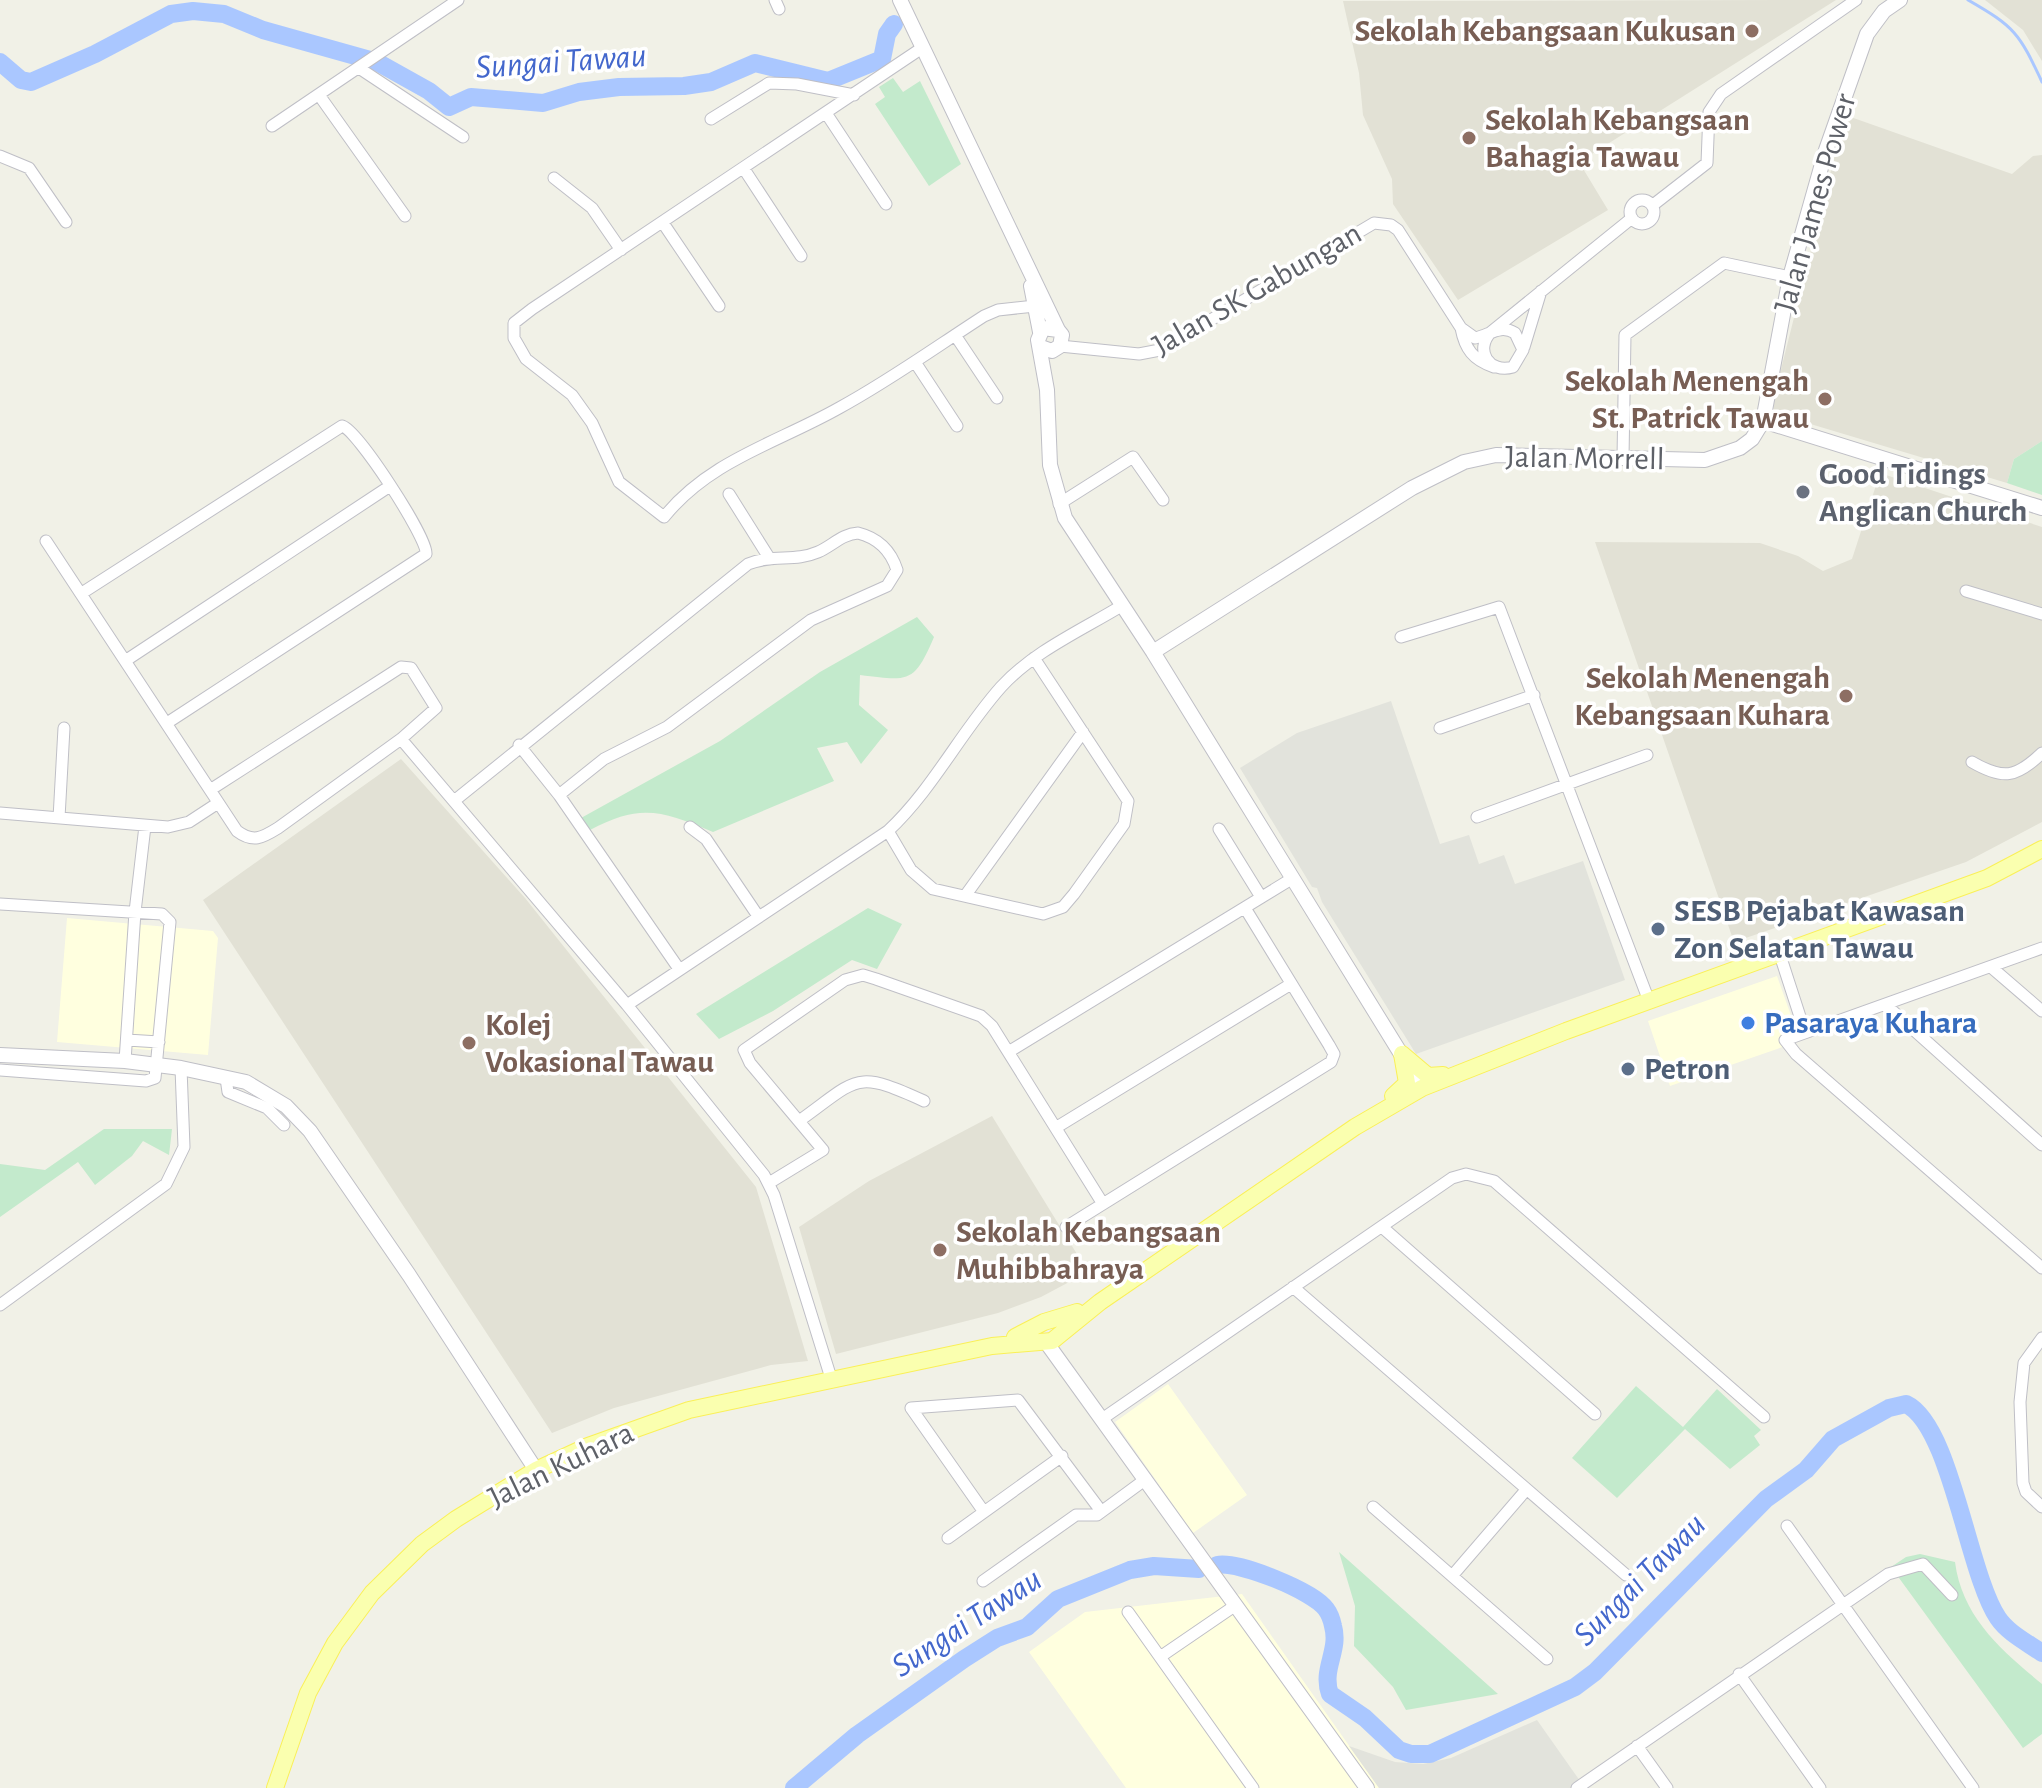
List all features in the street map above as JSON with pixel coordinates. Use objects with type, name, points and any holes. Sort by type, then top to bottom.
[{"type":"main road","points":[[1355,1127],[1422,1088],[1455,1073],[1987,878],[2042,849]]},
{"type":"main road","points":[[1402,1054],[1428,1076],[1455,1073]]},
{"type":"main road","points":[[1355,1127],[1359,1117],[1406,1087],[1402,1054]]},
{"type":"main road","name":"Jalan Kuhara","points":[[275,1788],[308,1693],[335,1643],[372,1593],[445,1527],[536,1470],[661,1418],[831,1378],[1049,1333],[1100,1302],[1355,1127]]},
{"type":"street","points":[[272,126],[458,0]]},
{"type":"street","points":[[900,0],[1025,258],[1059,340],[1047,390]]},
{"type":"street","points":[[1541,291],[1523,350],[1513,367],[1494,367],[1483,350],[1491,332],[1541,291],[1632,218],[1630,209],[1635,202],[1646,200],[1653,205],[1707,163],[1709,112],[1721,94],[1856,0]]},
{"type":"street","name":"Jalan James Power","points":[[1763,421],[1790,277],[1826,150],[1867,34],[1884,11],[1900,0]]},
{"type":"street","points":[[922,48],[518,319],[512,329],[526,359],[561,385],[581,407],[619,482],[664,517],[695,483],[723,465],[838,409],[998,310],[1035,306]]},
{"type":"street","points":[[362,66],[463,137]]},
{"type":"street","points":[[711,119],[769,83],[797,84],[854,95]]},
{"type":"street","points":[[319,95],[405,216]]},
{"type":"street","points":[[826,113],[886,204]]},
{"type":"street","points":[[0,156],[29,168],[66,222]]},
{"type":"street","points":[[744,169],[801,256]]},
{"type":"street","points":[[554,178],[592,208],[621,250]]},
{"type":"street","points":[[663,223],[719,306]]},
{"type":"street","name":"Jalan SK Gabungan","points":[[1059,340],[1139,354],[1160,350],[1374,223],[1391,225],[1404,239],[1461,328],[1464,343],[1473,357],[1494,367]]},
{"type":"street","points":[[1025,258],[1047,390],[1050,465],[1059,504],[1081,545],[1153,652],[1422,1088]]},
{"type":"street","points":[[1623,458],[1625,335],[1724,263],[1790,277]]},
{"type":"street","points":[[1040,340],[1048,326],[1059,340]]},
{"type":"street","points":[[1461,328],[1475,338],[1510,330],[1520,338],[1523,350]]},
{"type":"street","points":[[955,335],[997,398]]},
{"type":"street","points":[[1040,340],[1048,351],[1059,340]]},
{"type":"street","points":[[915,362],[957,426]]},
{"type":"street","points":[[1763,421],[2042,508]]},
{"type":"street","name":"Jalan Morrell","points":[[1153,652],[1412,488],[1464,462],[1496,455],[1689,460],[1718,457],[1752,439],[1763,421]]},
{"type":"street","points":[[82,593],[342,426],[352,431],[390,486],[423,539],[426,554],[167,723]]},
{"type":"street","points":[[1059,504],[1133,457],[1163,500]]},
{"type":"street","points":[[125,661],[390,486]]},
{"type":"street","points":[[729,494],[768,556]]},
{"type":"street","points":[[454,801],[733,573],[768,556],[805,556],[858,533],[882,545],[897,570],[887,586],[811,620],[667,727],[604,759],[559,795]]},
{"type":"street","points":[[46,541],[218,803],[237,831],[247,839],[256,840],[278,828],[401,739],[436,708],[407,665],[210,790]]},
{"type":"street","points":[[1966,591],[2042,614]]},
{"type":"street","points":[[627,1005],[888,831],[920,798],[1001,688],[1034,658],[1123,605]]},
{"type":"street","points":[[1401,637],[1499,607],[1649,1001]]},
{"type":"street","points":[[888,831],[905,862],[925,884],[1043,914],[1055,912],[1074,894],[1116,836],[1129,813],[1128,801],[1034,658]]},
{"type":"street","points":[[1440,728],[1534,695]]},
{"type":"street","points":[[59,818],[64,728]]},
{"type":"street","points":[[965,896],[1083,732]]},
{"type":"street","points":[[401,739],[627,1005],[769,1183],[831,1378]]},
{"type":"street","points":[[519,745],[559,795],[679,969]]},
{"type":"street","points":[[1972,762],[1994,775],[2006,775],[2042,753]]},
{"type":"street","points":[[1477,817],[1647,755]]},
{"type":"street","points":[[0,813],[145,826],[181,825],[218,803]]},
{"type":"street","points":[[125,1061],[135,912],[145,826]]},
{"type":"street","points":[[690,827],[706,839],[758,916]]},
{"type":"street","points":[[1219,829],[1261,897]]},
{"type":"street","points":[[1010,1051],[1293,878]]},
{"type":"street","points":[[0,904],[162,914],[170,922],[155,1078],[146,1081],[0,1070]]},
{"type":"street","points":[[1066,1227],[1331,1062],[1334,1054],[1245,908]]},
{"type":"street","points":[[2042,948],[1785,1040],[1796,1054],[2042,1268]]},
{"type":"street","points":[[1779,952],[1805,1032]]},
{"type":"street","points":[[1991,967],[2042,1011]]},
{"type":"street","points":[[769,1183],[823,1150],[750,1063],[744,1050],[853,976],[876,979],[981,1016],[1010,1051],[1103,1204]]},
{"type":"street","points":[[1057,1127],[1291,984]]},
{"type":"street","points":[[1886,1005],[2042,1145]]},
{"type":"street","points":[[127,1040],[159,1042]]},
{"type":"street","points":[[0,1055],[156,1064],[246,1082],[272,1097],[310,1131],[536,1470]]},
{"type":"street","points":[[0,1305],[166,1184],[184,1147],[181,1068]]},
{"type":"street","points":[[226,1078],[228,1092],[267,1108],[284,1125]]},
{"type":"street","points":[[799,1121],[860,1081],[880,1081],[924,1101]]},
{"type":"street","points":[[1102,1419],[1452,1178],[1466,1174],[1494,1181],[1764,1417]]},
{"type":"street","points":[[1382,1227],[1595,1414]]},
{"type":"street","points":[[1293,1287],[1626,1575]]},
{"type":"street","points":[[1049,1333],[1067,1370],[1367,1788]]},
{"type":"street","points":[[2042,1338],[2024,1363],[2020,1402],[2023,1483],[2026,1492],[2042,1507]]},
{"type":"street","points":[[984,1512],[911,1408],[1018,1400],[1101,1511]]},
{"type":"street","points":[[948,1538],[1062,1456]]},
{"type":"street","points":[[983,1581],[1076,1515],[1101,1511],[1146,1479]]},
{"type":"street","points":[[1452,1576],[1526,1490]]},
{"type":"street","points":[[1373,1507],[1547,1659]]},
{"type":"street","points":[[1787,1526],[1973,1788]]},
{"type":"street","points":[[1577,1788],[1840,1603],[1888,1574],[1916,1563],[1930,1567],[1952,1595]]},
{"type":"street","points":[[1160,1657],[1236,1605]]},
{"type":"street","points":[[1128,1612],[1253,1788]]},
{"type":"street","points":[[1739,1674],[1820,1788]]},
{"type":"street","points":[[1637,1746],[1667,1788]]},
{"type":"shaded area","name":"Sekolah Kebangsaan Bahagia Tawau","points":[[1836,0],[1579,162],[1608,210],[1458,300],[1393,204],[1392,179],[1363,115],[1359,73],[1343,1]]},
{"type":"shaded area","points":[[1985,0],[2042,0],[2042,61],[2023,30]]},
{"type":"shaded area","points":[[893,78],[903,92],[920,81],[961,164],[929,186],[875,104],[885,97],[879,87]]},
{"type":"shaded area","points":[[1845,115],[2012,174],[2033,156],[2042,155],[2042,441],[2014,459],[2007,483],[1774,413],[1773,401]]},
{"type":"shaded area","points":[[2042,441],[2042,495],[2007,483],[2014,459]]},
{"type":"shaded area","name":"Sekolah Menengah Kebangsaan Kuhara","points":[[1880,473],[2042,527],[2042,822],[1966,862],[1734,942],[1595,542],[1760,543],[1798,556],[1823,571],[1852,559]]},
{"type":"shaded area","points":[[917,617],[934,637],[915,671],[900,678],[860,675],[859,705],[888,730],[861,764],[847,742],[817,748],[834,781],[713,832],[652,813],[624,816],[590,830],[581,818],[720,741],[820,672]]},
{"type":"shaded area","points":[[1391,701],[1440,844],[1469,835],[1479,864],[1504,855],[1515,884],[1583,861],[1625,980],[1416,1054],[1322,902],[1317,888],[1312,887],[1240,768],[1297,733]]},
{"type":"shaded area","name":"Kolej Vokasional Tawau","points":[[401,759],[525,898],[756,1187],[808,1361],[771,1365],[614,1408],[552,1433],[203,900]]},
{"type":"shaded area","points":[[868,908],[902,924],[877,969],[852,960],[773,1011],[719,1039],[696,1014]]},
{"type":"shaded area","points":[[67,918],[213,931],[218,938],[208,1055],[57,1042]]},
{"type":"shaded area","points":[[1777,976],[1800,1041],[1670,1086],[1648,1021]]},
{"type":"shaded area","name":"Sekolah Kebangsaan Muhibbahraya","points":[[992,1116],[1088,1272],[1041,1297],[998,1313],[836,1354],[799,1227],[869,1181]]},
{"type":"shaded area","points":[[104,1129],[172,1129],[169,1155],[143,1141],[132,1156],[95,1185],[78,1162],[0,1217],[0,1164],[45,1170]]},
{"type":"shaded area","points":[[1168,1384],[1247,1495],[1193,1533],[1115,1422]]},
{"type":"shaded area","points":[[1636,1386],[1683,1427],[1717,1389],[1761,1430],[1754,1436],[1760,1445],[1730,1469],[1685,1429],[1617,1498],[1572,1458]]},
{"type":"shaded area","points":[[1339,1552],[1498,1694],[1406,1710],[1393,1687],[1354,1646],[1355,1606]]},
{"type":"shaded area","points":[[1920,1554],[1955,1562],[1959,1582],[1975,1616],[1999,1645],[2042,1684],[2042,1734],[2023,1748],[1891,1567],[1906,1557]]},
{"type":"shaded area","points":[[1242,1594],[1379,1788],[1126,1788],[1029,1652],[1085,1612]]},
{"type":"shaded area","points":[[1537,1720],[1585,1788],[1379,1788],[1349,1746],[1395,1762],[1423,1764],[1451,1758]]},
{"type":"waterway","points":[[1968,0],[1996,17],[2014,33],[2042,82]]},
{"type":"waterway","name":"Sungai Tawau","points":[[0,62],[21,80],[31,82],[95,54],[171,14],[193,11],[224,14],[263,30],[377,62],[429,91],[449,107],[471,97],[543,103],[579,92],[619,87],[684,86],[711,82],[755,63],[828,81],[882,59],[887,34],[894,24]]},
{"type":"waterway","name":"Sungai Tawau","points":[[1217,1565],[1258,1572],[1307,1594],[1326,1609],[1335,1635],[1328,1676],[1330,1694],[1365,1718],[1399,1750],[1411,1754],[1430,1754],[1575,1687],[1595,1672],[1766,1499],[1806,1470],[1833,1439],[1889,1408],[1906,1404],[1922,1417],[1935,1440],[1947,1469],[1977,1569],[1998,1618],[2013,1633],[2042,1653]]},
{"type":"waterway","name":"Sungai Tawau","points":[[794,1788],[857,1735],[997,1638],[1027,1627],[1058,1599],[1130,1570],[1154,1566],[1199,1569]]},
{"type":"place","name":"Sekolah Kebangsaan Kukusan","points":[[1752,31]]},
{"type":"place","name":"Sekolah Kebangsaan Bahagia Tawau","points":[[1469,138]]},
{"type":"place","name":"Sekolah Menengah St. Patrick Tawau","points":[[1825,399]]},
{"type":"place","name":"Good Tidings Anglican Church","points":[[1803,492]]},
{"type":"place","name":"Sekolah Menengah Kebangsaan Kuhara","points":[[1846,696]]},
{"type":"place","name":"SESB Pejabat Kawasan Zon Selatan Tawau","points":[[1658,929]]},
{"type":"place","name":"Pasaraya Kuhara","points":[[1748,1023]]},
{"type":"place","name":"Kolej Vokasional Tawau","points":[[469,1043]]},
{"type":"place","name":"Petron","points":[[1628,1069]]},
{"type":"place","name":"Sekolah Kebangsaan Muhibbahraya","points":[[940,1250]]}]
